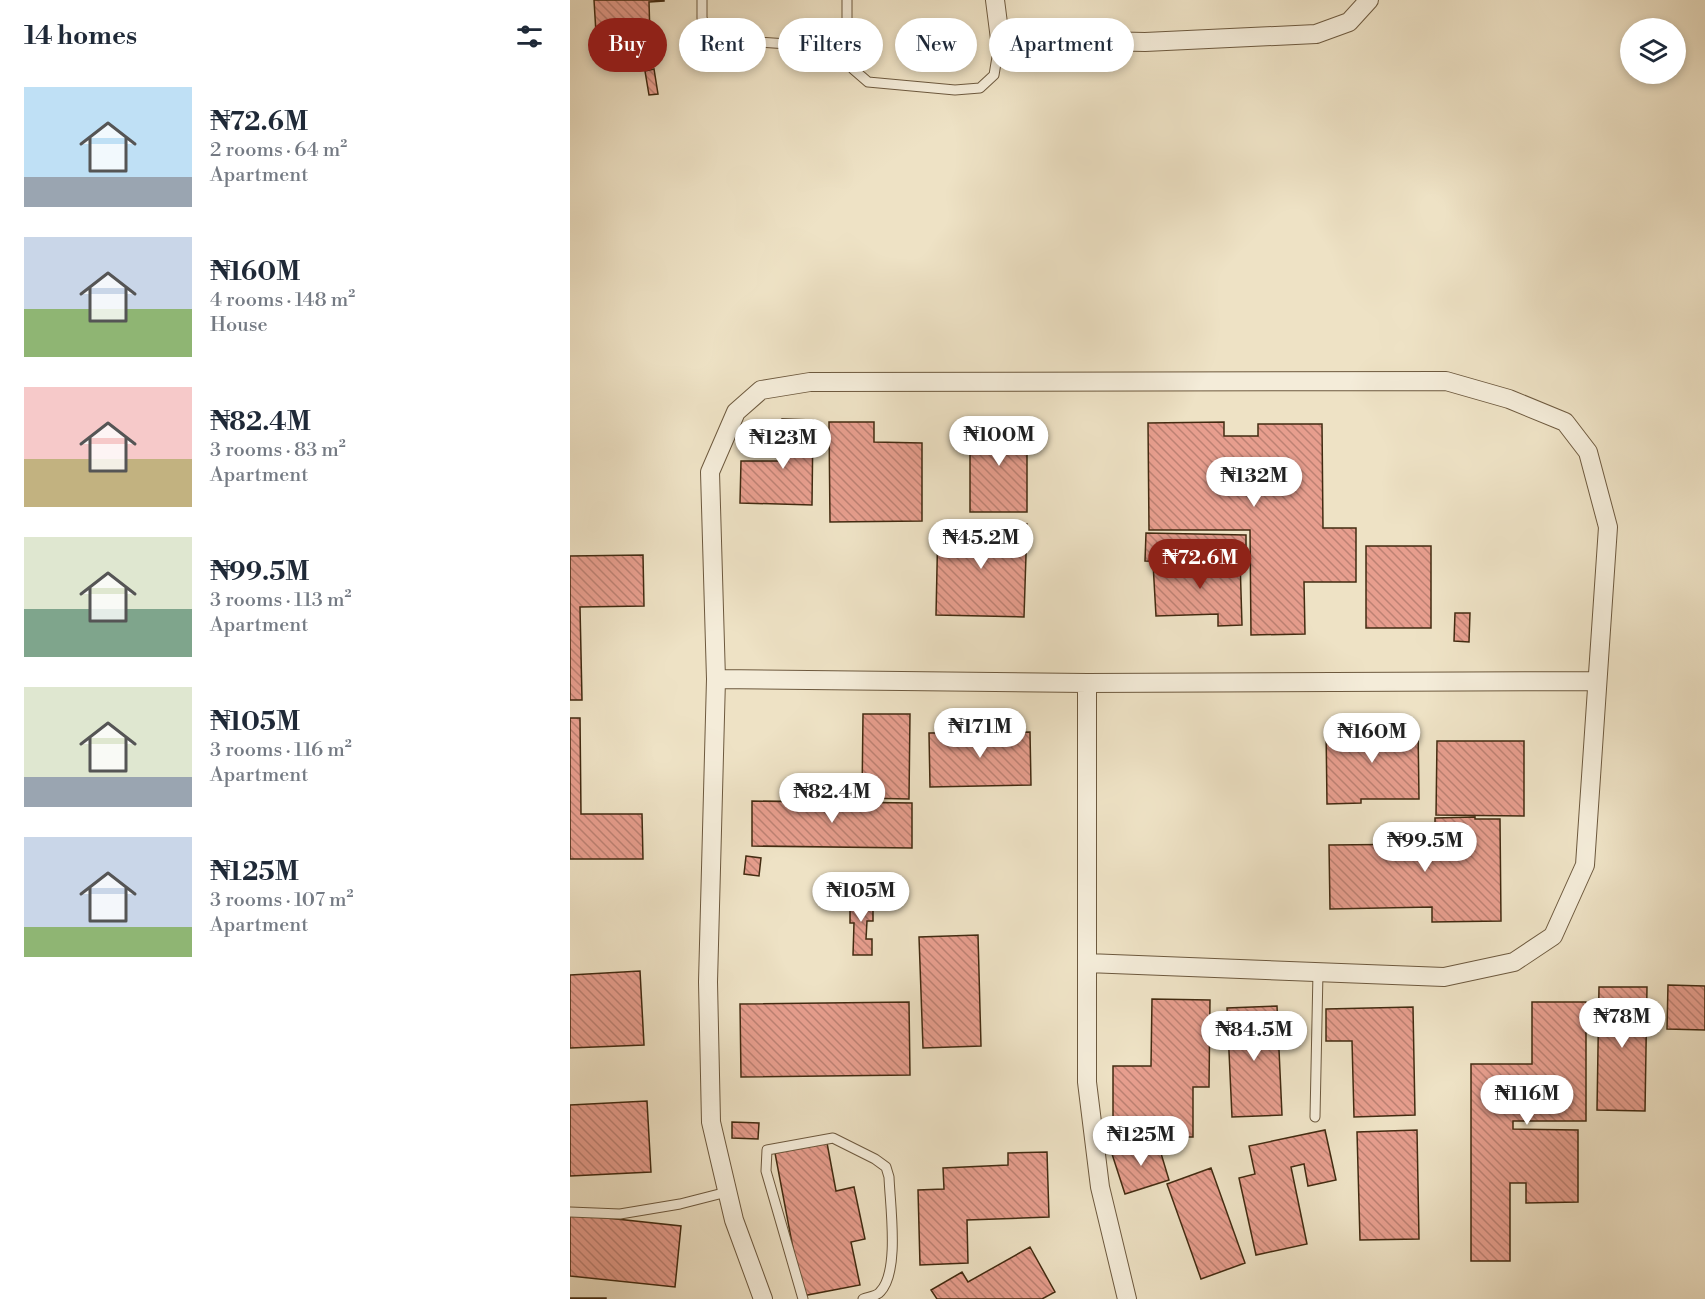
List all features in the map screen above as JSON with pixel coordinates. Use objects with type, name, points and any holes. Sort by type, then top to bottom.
[{"type":"street","points":[[995,0],[997,18]]},
{"type":"street","points":[[1134,42],[1316,34],[1349,22],[1369,0]]},
{"type":"street","points":[[763,1299],[734,1220],[711,1122],[708,982],[716,679],[710,472],[736,412],[761,390],[810,382],[1446,381],[1509,399],[1565,422],[1588,452],[1608,527],[1585,865],[1553,936],[1514,962],[1444,977],[1087,963]]},
{"type":"street","points":[[716,679],[1087,683],[1596,681]]},
{"type":"street","points":[[1087,683],[1087,1082],[1100,1187],[1126,1299]]},
{"type":"lane","points":[[702,0],[702,18],[710,36],[728,40],[778,43]]},
{"type":"lane","points":[[847,0],[847,18]]},
{"type":"lane","points":[[856,72],[868,82],[955,90],[980,88],[994,72]]},
{"type":"lane","points":[[1315,1117],[1318,972]]},
{"type":"lane","points":[[803,1299],[766,1171],[767,1150],[833,1138],[875,1159],[886,1167],[889,1177],[892,1260],[888,1279],[879,1294],[863,1299]]},
{"type":"lane","points":[[570,1212],[620,1214],[680,1204],[727,1192]]},
{"type":"building","points":[[594,0],[664,0],[649,2],[649,18],[595,18]]},
{"type":"building","points":[[645,72],[654,72],[658,94],[649,95]]},
{"type":"building","points":[[782,419],[813,420],[812,505],[740,503],[741,461],[781,461]]},
{"type":"building","points":[[1027,421],[1027,512],[970,512],[970,422]]},
{"type":"building","points":[[829,422],[874,422],[874,442],[922,443],[922,521],[830,522]]},
{"type":"building","points":[[1224,422],[1224,436],[1258,436],[1258,424],[1322,424],[1323,528],[1356,528],[1356,582],[1304,582],[1305,634],[1251,635],[1250,530],[1149,530],[1148,423]]},
{"type":"building","points":[[938,523],[1027,524],[1024,617],[936,615]]},
{"type":"building","points":[[1146,533],[1246,535],[1246,554],[1191,552],[1191,562],[1145,561]]},
{"type":"building","points":[[1366,546],[1431,546],[1431,628],[1366,628]]},
{"type":"building","points":[[643,555],[644,606],[580,607],[582,700],[570,700],[570,556]]},
{"type":"building","points":[[1240,560],[1242,625],[1218,626],[1218,614],[1156,616],[1153,563]]},
{"type":"building","points":[[1455,613],[1470,613],[1469,642],[1454,641]]},
{"type":"building","points":[[863,714],[910,714],[909,799],[862,798]]},
{"type":"building","points":[[570,718],[580,718],[581,814],[642,814],[643,859],[570,859]]},
{"type":"building","points":[[1418,726],[1419,799],[1361,799],[1361,803],[1327,804],[1326,727]]},
{"type":"building","points":[[1030,732],[1031,785],[930,787],[929,733]]},
{"type":"building","points":[[1437,741],[1524,741],[1524,816],[1436,815]]},
{"type":"building","points":[[752,801],[912,803],[912,848],[752,846]]},
{"type":"building","points":[[1475,817],[1475,819],[1500,819],[1501,921],[1432,922],[1432,907],[1330,909],[1329,845],[1435,844],[1435,818]]},
{"type":"building","points":[[746,856],[761,858],[759,876],[744,874]]},
{"type":"building","points":[[850,895],[873,896],[873,921],[867,921],[866,939],[872,939],[872,955],[853,955],[854,923],[850,923]]},
{"type":"building","points":[[978,935],[981,1046],[923,1048],[919,937]]},
{"type":"building","points":[[640,971],[644,1045],[570,1048],[570,975]]},
{"type":"building","points":[[1668,985],[1705,986],[1705,1030],[1667,1029]]},
{"type":"building","points":[[1599,987],[1647,987],[1645,1111],[1597,1110]]},
{"type":"building","points":[[1152,999],[1210,1000],[1209,1087],[1193,1087],[1193,1137],[1113,1137],[1113,1066],[1151,1066]]},
{"type":"building","points":[[909,1002],[910,1075],[741,1077],[740,1004]]},
{"type":"building","points":[[1532,1002],[1586,1002],[1586,1121],[1513,1121],[1513,1129],[1578,1130],[1578,1202],[1526,1203],[1526,1183],[1510,1183],[1510,1261],[1471,1261],[1471,1064],[1532,1064]]},
{"type":"building","points":[[1277,1006],[1282,1115],[1232,1117],[1227,1008]]},
{"type":"building","points":[[1413,1007],[1415,1115],[1354,1117],[1352,1041],[1326,1041],[1326,1009]]},
{"type":"building","points":[[647,1101],[651,1172],[570,1176],[570,1105]]},
{"type":"building","points":[[732,1122],[759,1123],[758,1139],[732,1138]]},
{"type":"building","points":[[1325,1130],[1336,1180],[1308,1186],[1304,1164],[1291,1167],[1307,1244],[1256,1255],[1239,1178],[1255,1174],[1249,1146]]},
{"type":"building","points":[[1417,1130],[1419,1239],[1360,1240],[1357,1132]]},
{"type":"building","points":[[1157,1140],[1169,1180],[1125,1194],[1112,1154]]},
{"type":"building","points":[[827,1143],[836,1191],[854,1187],[865,1239],[851,1242],[860,1285],[802,1296],[775,1153]]},
{"type":"building","points":[[1047,1152],[1049,1217],[967,1220],[968,1263],[920,1265],[918,1190],[944,1189],[943,1168],[1008,1165],[1008,1153]]},
{"type":"building","points":[[1211,1168],[1245,1263],[1201,1279],[1167,1184]]},
{"type":"building","points":[[570,1214],[681,1226],[675,1287],[570,1276]]},
{"type":"building","points":[[1030,1247],[1055,1292],[1042,1299],[937,1299],[931,1290],[962,1272],[968,1282]]},
{"type":"building","points":[[606,1298],[606,1299],[570,1299]]}]
